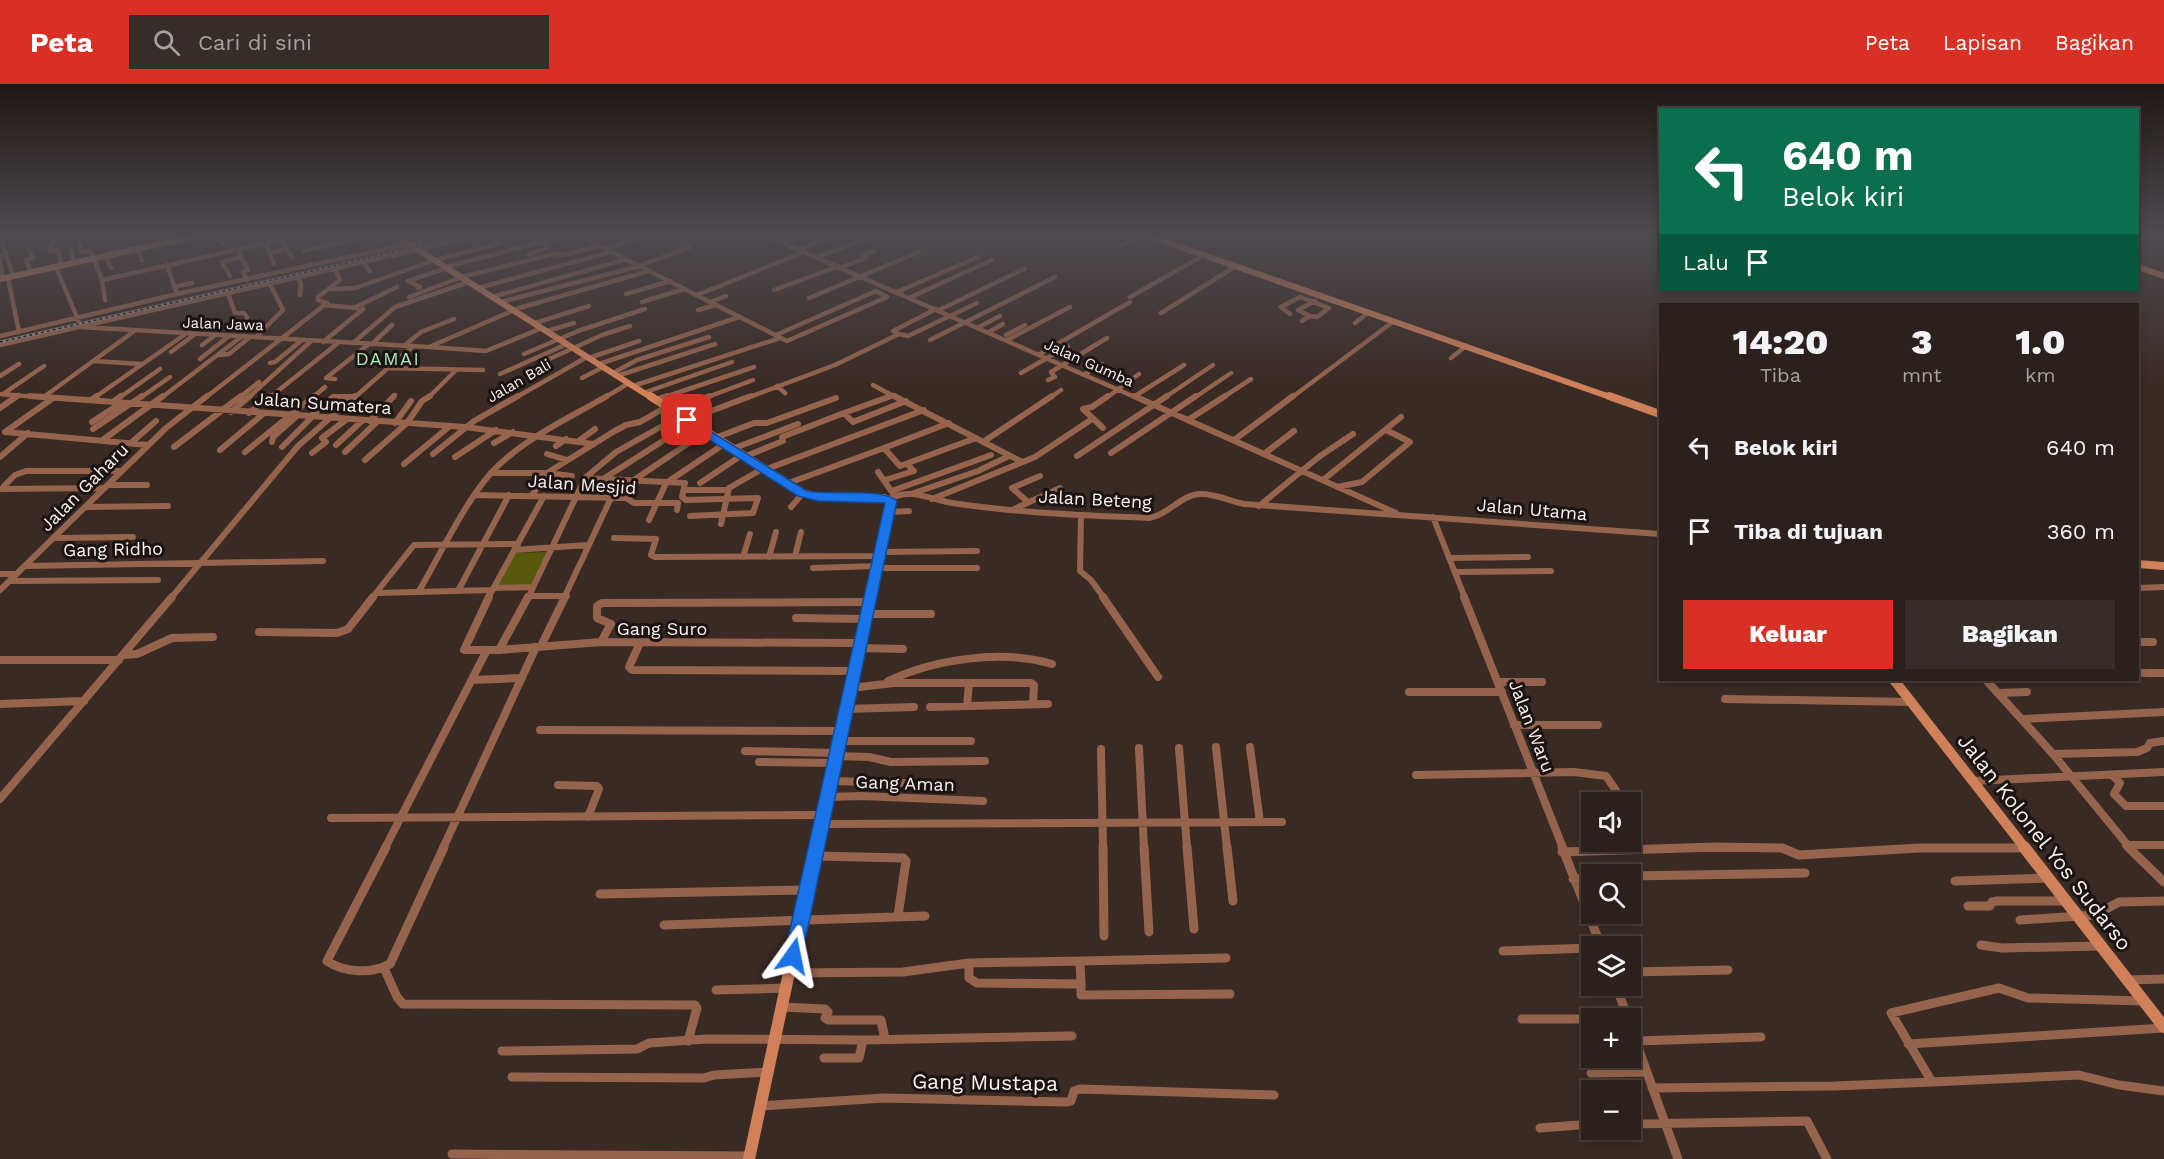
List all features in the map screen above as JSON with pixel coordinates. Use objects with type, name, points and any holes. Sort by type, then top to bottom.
[{"type":"street","points":[[8,286],[19,332]]},
{"type":"street","points":[[66,286],[81,327]]},
{"type":"street","points":[[103,286],[105,300]]},
{"type":"street","points":[[177,294],[174,287],[178,286]]},
{"type":"street","points":[[0,336],[216,286]]},
{"type":"street","points":[[0,347],[8,343],[261,286]]},
{"type":"street","points":[[220,355],[229,354],[253,337],[283,310],[271,286]]},
{"type":"street","points":[[300,295],[301,286]]},
{"type":"street","points":[[323,342],[363,309],[324,305],[327,303],[318,300],[318,297],[332,286]]},
{"type":"street","points":[[328,289],[360,286]]},
{"type":"street","points":[[409,297],[445,286]]},
{"type":"street","points":[[353,343],[395,307],[449,286]]},
{"type":"street","points":[[475,286],[803,493],[818,497],[892,495],[991,455]]},
{"type":"street","points":[[479,289],[491,286]]},
{"type":"street","points":[[492,297],[532,286]]},
{"type":"street","points":[[501,302],[564,286]]},
{"type":"street","name":"Jalan Jawa","points":[[429,347],[513,310],[591,286]]},
{"type":"street","points":[[626,294],[653,286]]},
{"type":"street","points":[[418,591],[475,495],[491,473],[508,457],[539,436],[631,385],[778,337],[876,291],[888,296],[787,341],[778,337],[679,286]]},
{"type":"street","points":[[683,297],[714,286]]},
{"type":"street","points":[[774,290],[785,286]]},
{"type":"street","points":[[809,298],[836,286]]},
{"type":"street","name":"Jalan Gumba","points":[[885,286],[1064,364],[1401,516]]},
{"type":"street","points":[[883,293],[907,286]]},
{"type":"street","points":[[911,297],[935,286]]},
{"type":"street","points":[[977,303],[908,336],[893,331],[988,286]]},
{"type":"street","points":[[930,340],[1037,286]]},
{"type":"street","points":[[1040,354],[1153,286]]},
{"type":"street","points":[[1161,313],[1204,286]]},
{"type":"street","points":[[1294,286],[1659,414]]},
{"type":"street","points":[[354,308],[396,287]]},
{"type":"street","points":[[642,302],[684,289]]},
{"type":"street","points":[[228,294],[235,313],[244,313],[248,316],[244,330]]},
{"type":"street","points":[[698,310],[726,296]]},
{"type":"street","points":[[1290,314],[1281,308],[1300,297],[1313,302],[1329,308],[1317,316],[1310,316],[1298,309],[1313,302],[1322,296]]},
{"type":"street","name":"Jalan Gaharu","points":[[0,590],[148,445],[190,408],[324,305]]},
{"type":"street","points":[[535,323],[589,306]]},
{"type":"street","points":[[1004,339],[1070,307]]},
{"type":"street","points":[[524,354],[579,331],[645,309]]},
{"type":"street","points":[[1355,323],[1368,312]]},
{"type":"street","points":[[979,327],[1000,316]]},
{"type":"street","points":[[1302,321],[1310,316]]},
{"type":"street","points":[[582,378],[601,366],[739,317]]},
{"type":"street","points":[[404,346],[421,332],[454,319]]},
{"type":"street","points":[[1234,440],[1394,321]]},
{"type":"street","name":"Jalan Jawa","points":[[81,327],[133,332],[280,338],[486,351],[545,330],[574,323]]},
{"type":"street","points":[[989,332],[1003,324]]},
{"type":"street","points":[[1004,339],[1025,324]]},
{"type":"street","points":[[335,380],[326,378],[392,325]]},
{"type":"street","points":[[500,374],[570,346],[630,326]]},
{"type":"street","points":[[45,396],[133,332]]},
{"type":"street","points":[[499,650],[529,596],[585,478],[608,460],[686,420],[835,365],[899,334]]},
{"type":"street","points":[[91,400],[184,335]]},
{"type":"street","points":[[171,352],[194,335]]},
{"type":"street","points":[[202,345],[214,336]]},
{"type":"street","points":[[200,359],[229,336]]},
{"type":"street","points":[[104,440],[220,355],[240,337]]},
{"type":"street","points":[[615,375],[637,360],[709,337]]},
{"type":"street","points":[[1048,380],[1055,377],[1051,372],[1107,338]]},
{"type":"street","points":[[270,363],[275,362],[302,340]]},
{"type":"street","points":[[231,412],[311,341]]},
{"type":"street","name":"Jalan Bali","points":[[433,454],[465,427],[588,357],[639,341]]},
{"type":"street","points":[[249,413],[338,343]]},
{"type":"street","points":[[615,375],[715,344]]},
{"type":"street","points":[[384,352],[391,346]]},
{"type":"street","points":[[0,800],[298,446],[413,346]]},
{"type":"street","points":[[546,360],[570,346]]},
{"type":"street","points":[[1022,372],[1068,346]]},
{"type":"street","points":[[1451,358],[1466,346]]},
{"type":"street","points":[[218,347],[228,348]]},
{"type":"street","points":[[93,360],[142,364]]},
{"type":"street","points":[[643,393],[732,362]]},
{"type":"street","points":[[524,363],[534,368]]},
{"type":"street","points":[[0,376],[19,364]]},
{"type":"street","points":[[1085,374],[1102,364]]},
{"type":"street","points":[[1134,396],[1184,365]]},
{"type":"street","points":[[1077,456],[1213,365]]},
{"type":"street","points":[[1,394],[44,366]]},
{"type":"street","points":[[655,400],[754,367]]},
{"type":"street","points":[[388,368],[483,370]]},
{"type":"street","points":[[113,402],[160,369]]},
{"type":"street","points":[[365,460],[407,423],[422,401],[434,393],[456,370]]},
{"type":"street","points":[[1111,453],[1231,373]]},
{"type":"street","points":[[1103,428],[1083,409],[1092,407],[1139,374]]},
{"type":"street","points":[[93,429],[170,377]]},
{"type":"street","points":[[1188,420],[1251,379]]},
{"type":"street","points":[[532,495],[547,473],[626,425],[636,424],[669,409],[753,380]]},
{"type":"street","points":[[174,447],[259,381]]},
{"type":"street","points":[[873,384],[1022,462]]},
{"type":"street","points":[[777,386],[785,393]]},
{"type":"street","points":[[245,452],[325,387]]},
{"type":"street","points":[[983,442],[1061,390]]},
{"type":"street","name":"Jalan Sumatera","points":[[1,394],[465,427],[580,440],[594,444]]},
{"type":"street","points":[[0,408],[20,395]]},
{"type":"street","points":[[336,445],[395,395]]},
{"type":"street","points":[[700,483],[743,456],[783,441],[782,437],[894,395]]},
{"type":"street","points":[[282,447],[333,397],[353,397]]},
{"type":"street","points":[[3,431],[53,398]]},
{"type":"street","points":[[715,438],[754,423],[767,423],[836,398]]},
{"type":"street","points":[[395,423],[411,401]]},
{"type":"street","points":[[844,413],[853,422],[906,401]]},
{"type":"street","points":[[92,422],[121,403]]},
{"type":"street","points":[[793,406],[800,411]]},
{"type":"street","points":[[685,490],[728,490],[737,481],[763,469],[924,410]]},
{"type":"street","points":[[220,450],[263,414]]},
{"type":"street","points":[[272,442],[273,437],[297,416]]},
{"type":"street","points":[[1323,480],[1401,417]]},
{"type":"street","points":[[312,453],[326,441],[322,438],[346,419]]},
{"type":"street","points":[[932,499],[1035,457],[1092,419]]},
{"type":"street","points":[[603,479],[686,420]]},
{"type":"street","points":[[132,442],[156,421]]},
{"type":"street","points":[[345,452],[378,422]]},
{"type":"street","points":[[786,484],[948,423]]},
{"type":"street","points":[[732,449],[798,424]]},
{"type":"street","points":[[404,464],[450,426]]},
{"type":"street","points":[[580,440],[596,429]]},
{"type":"street","points":[[455,457],[495,430]]},
{"type":"street","points":[[1337,487],[1362,482],[1410,442],[1386,430]]},
{"type":"street","points":[[3,431],[148,445]]},
{"type":"street","points":[[1264,454],[1293,431]]},
{"type":"street","points":[[494,443],[513,432]]},
{"type":"street","points":[[631,482],[705,432]]},
{"type":"street","points":[[0,457],[28,433]]},
{"type":"street","points":[[1259,506],[1301,471],[1353,434]]},
{"type":"street","points":[[884,448],[900,466],[976,438]]},
{"type":"street","points":[[556,446],[566,439]]},
{"type":"street","points":[[649,520],[666,483],[724,444]]},
{"type":"street","points":[[0,447],[10,448]]},
{"type":"street","points":[[547,454],[567,460]]},
{"type":"street","points":[[910,494],[978,471],[1010,456]]},
{"type":"street","points":[[885,480],[914,471],[907,464]]},
{"type":"street","points":[[1,491],[15,475],[26,471],[121,471]]},
{"type":"street","points":[[452,1154],[749,1158],[889,512],[892,495],[885,480],[878,472]]},
{"type":"street","points":[[491,473],[547,473],[572,476]]},
{"type":"street","points":[[1028,502],[1012,488],[1040,476]]},
{"type":"street","points":[[585,478],[686,483],[683,500],[758,498],[753,513],[690,516]]},
{"type":"street","points":[[1,491],[147,484]]},
{"type":"street","points":[[1012,510],[1060,488]]},
{"type":"street","points":[[721,524],[728,499],[728,490]]},
{"type":"street","points":[[791,507],[803,493]]},
{"type":"street","name":"Jalan Beteng","points":[[892,495],[910,494],[1012,510],[1156,518],[1163,516],[1183,501],[1198,494],[1206,494],[1229,502],[1259,506],[1401,516]]},
{"type":"street","name":"Jalan Mesjid","points":[[475,495],[629,499],[634,503],[678,503],[677,510]]},
{"type":"street","points":[[458,591],[509,495]]},
{"type":"street","points":[[493,589],[544,496]]},
{"type":"street","points":[[487,650],[327,961],[334,967],[366,970],[384,968],[390,964],[522,678],[567,596],[611,498]]},
{"type":"street","points":[[86,507],[168,506]]},
{"type":"street","points":[[889,512],[909,511]]},
{"type":"street","points":[[1081,515],[1080,571],[1091,580],[1158,677]]},
{"type":"street","name":"Jalan Utama","points":[[1401,516],[1433,516],[1659,534]]},
{"type":"street","name":"Jalan Waru","points":[[1433,516],[1562,852],[1597,936]]},
{"type":"street","points":[[769,557],[776,532]]},
{"type":"street","points":[[795,556],[801,532]]},
{"type":"street","points":[[743,557],[750,534]]},
{"type":"street","points":[[54,538],[133,537]]},
{"type":"street","points":[[614,538],[656,539],[651,555],[653,557],[795,556],[879,560],[904,567],[977,568]]},
{"type":"street","points":[[259,632],[343,632],[378,593],[414,545],[482,544],[552,547],[588,545]]},
{"type":"street","points":[[813,568],[879,560],[908,552],[977,551]]},
{"type":"street","points":[[904,567],[908,552]]},
{"type":"street","points":[[1449,558],[1528,557]]},
{"type":"street","name":"Gang Ridho","points":[[26,566],[324,561]]},
{"type":"street","points":[[2139,564],[2164,566]]},
{"type":"street","points":[[1455,572],[1551,571]]},
{"type":"street","points":[[0,574],[17,574]]},
{"type":"street","points":[[10,581],[158,580]]},
{"type":"street","points":[[378,593],[533,587]]},
{"type":"street","points":[[2139,588],[2163,587]]},
{"type":"street","name":"Gang Suro","points":[[493,589],[464,650],[499,650],[601,642],[860,646],[903,649]]},
{"type":"street","points":[[529,596],[567,596]]},
{"type":"street","points":[[601,642],[611,624],[597,618],[597,606],[602,603],[870,602]]},
{"type":"street","points":[[796,618],[930,614]]},
{"type":"street","points":[[0,660],[121,657],[137,654],[172,638],[213,637]]},
{"type":"street","points":[[2139,642],[2153,642]]},
{"type":"street","points":[[640,643],[629,667],[632,670],[855,671]]},
{"type":"street","points":[[884,684],[898,675],[1004,657],[1034,659],[1052,664]]},
{"type":"street","points":[[2139,673],[2164,673]]},
{"type":"street","points":[[472,680],[522,678]]},
{"type":"street","name":"Jalan Kolonel Yos Sudarso","points":[[1895,681],[2164,1028]]},
{"type":"street","points":[[1987,681],[2024,719],[2126,845],[2163,880]]},
{"type":"street","points":[[1498,682],[1542,682]]},
{"type":"street","points":[[967,706],[969,683]]},
{"type":"street","points":[[851,688],[884,684],[1033,683],[1033,704]]},
{"type":"street","points":[[1409,692],[1502,692]]},
{"type":"street","points":[[1998,693],[2027,692]]},
{"type":"street","points":[[1725,699],[1813,699],[1858,704],[1912,702]]},
{"type":"street","points":[[0,704],[84,701]]},
{"type":"street","points":[[930,707],[1048,704]]},
{"type":"street","points":[[847,708],[914,707]]},
{"type":"street","points":[[2024,719],[2164,712]]},
{"type":"street","points":[[1514,725],[1598,725]]},
{"type":"street","points":[[540,730],[971,741]]},
{"type":"street","points":[[2053,754],[2137,752],[2147,748],[2150,743],[2164,741]]},
{"type":"street","points":[[1216,747],[1233,902]]},
{"type":"street","points":[[1250,747],[1260,822]]},
{"type":"street","points":[[1139,748],[1149,932]]},
{"type":"street","points":[[1179,748],[1194,929]]},
{"type":"street","points":[[1101,749],[1104,936]]},
{"type":"street","points":[[745,751],[836,757]]},
{"type":"street","points":[[759,762],[836,757],[869,757],[891,762],[985,761]]},
{"type":"street","points":[[1416,775],[1575,772],[1609,777],[1617,792]]},
{"type":"street","points":[[1973,781],[2164,772]]},
{"type":"street","points":[[2113,776],[2120,783],[2114,794],[2126,806],[2164,806]]},
{"type":"street","points":[[831,781],[905,783]]},
{"type":"street","points":[[558,785],[597,786],[599,789],[588,817]]},
{"type":"street","name":"Gang Aman","points":[[827,797],[861,796],[983,801]]},
{"type":"street","points":[[332,818],[401,816],[457,819],[588,817],[1103,823],[1282,822]]},
{"type":"street","points":[[2126,845],[2164,845]]},
{"type":"street","points":[[1562,852],[1715,847],[1782,848],[1799,855],[1920,848],[2025,848]]},
{"type":"street","points":[[814,856],[903,858],[906,861],[898,916]]},
{"type":"street","points":[[1641,876],[1805,873]]},
{"type":"street","points":[[1955,881],[2048,878]]},
{"type":"street","points":[[1573,879],[1581,879]]},
{"type":"street","points":[[600,894],[807,890]]},
{"type":"street","points":[[1968,906],[1990,906],[1992,902],[1997,901],[2066,901]]},
{"type":"street","points":[[2020,920],[2100,914],[2119,902],[2164,901]]},
{"type":"street","points":[[664,925],[925,916]]},
{"type":"street","points":[[1981,945],[2025,948],[2101,946]]},
{"type":"street","points":[[1503,951],[1581,948]]},
{"type":"street","points":[[789,973],[881,971],[969,963],[1226,958]]},
{"type":"street","points":[[1080,961],[1081,995],[1230,994]]},
{"type":"street","points":[[969,963],[969,978],[977,983],[1081,984]]},
{"type":"street","points":[[384,968],[397,997],[403,1004],[695,1005],[697,1008],[688,1041]]},
{"type":"street","points":[[1641,972],[1728,970]]},
{"type":"street","points":[[2127,980],[2164,979]]},
{"type":"street","points":[[716,990],[786,988]]},
{"type":"street","points":[[1932,1082],[1891,1013],[1999,988],[2028,998],[2143,1001]]},
{"type":"street","points":[[782,1007],[825,1009],[828,1012],[825,1018],[828,1020],[881,1020],[885,1039]]},
{"type":"street","points":[[1522,1019],[1581,1019]]},
{"type":"street","points":[[1908,1044],[2164,1028]]},
{"type":"street","points":[[502,1052],[637,1049],[649,1043],[688,1041],[863,1041],[1072,1036]]},
{"type":"street","points":[[1641,1041],[1761,1037]]},
{"type":"street","points":[[824,1058],[860,1058],[863,1041]]},
{"type":"street","points":[[1641,1055],[1678,1159]]},
{"type":"street","points":[[512,1077],[704,1078],[714,1075],[768,1072]]},
{"type":"street","points":[[1591,1073],[1647,1072]]},
{"type":"street","points":[[1652,1088],[1834,1086],[2079,1075],[2110,1084],[2164,1091]]},
{"type":"street","name":"Gang Mustapa","points":[[760,1106],[884,1098],[1066,1102],[1074,1098],[1077,1089],[1274,1095]]},
{"type":"street","points":[[1641,1124],[1808,1121],[1827,1159]]},
{"type":"street","points":[[1540,1128],[1581,1125]]},
{"type":"shaded area","points":[[548,552],[531,586],[495,586],[513,553]]},
{"type":"railway","points":[[0,342],[244,286]]},
{"type":"district","name":"DAMAI","points":[[388,358]]},
{"type":"route","points":[[687,420],[786,484],[808,495],[884,498],[891,501],[793,956]]}]
